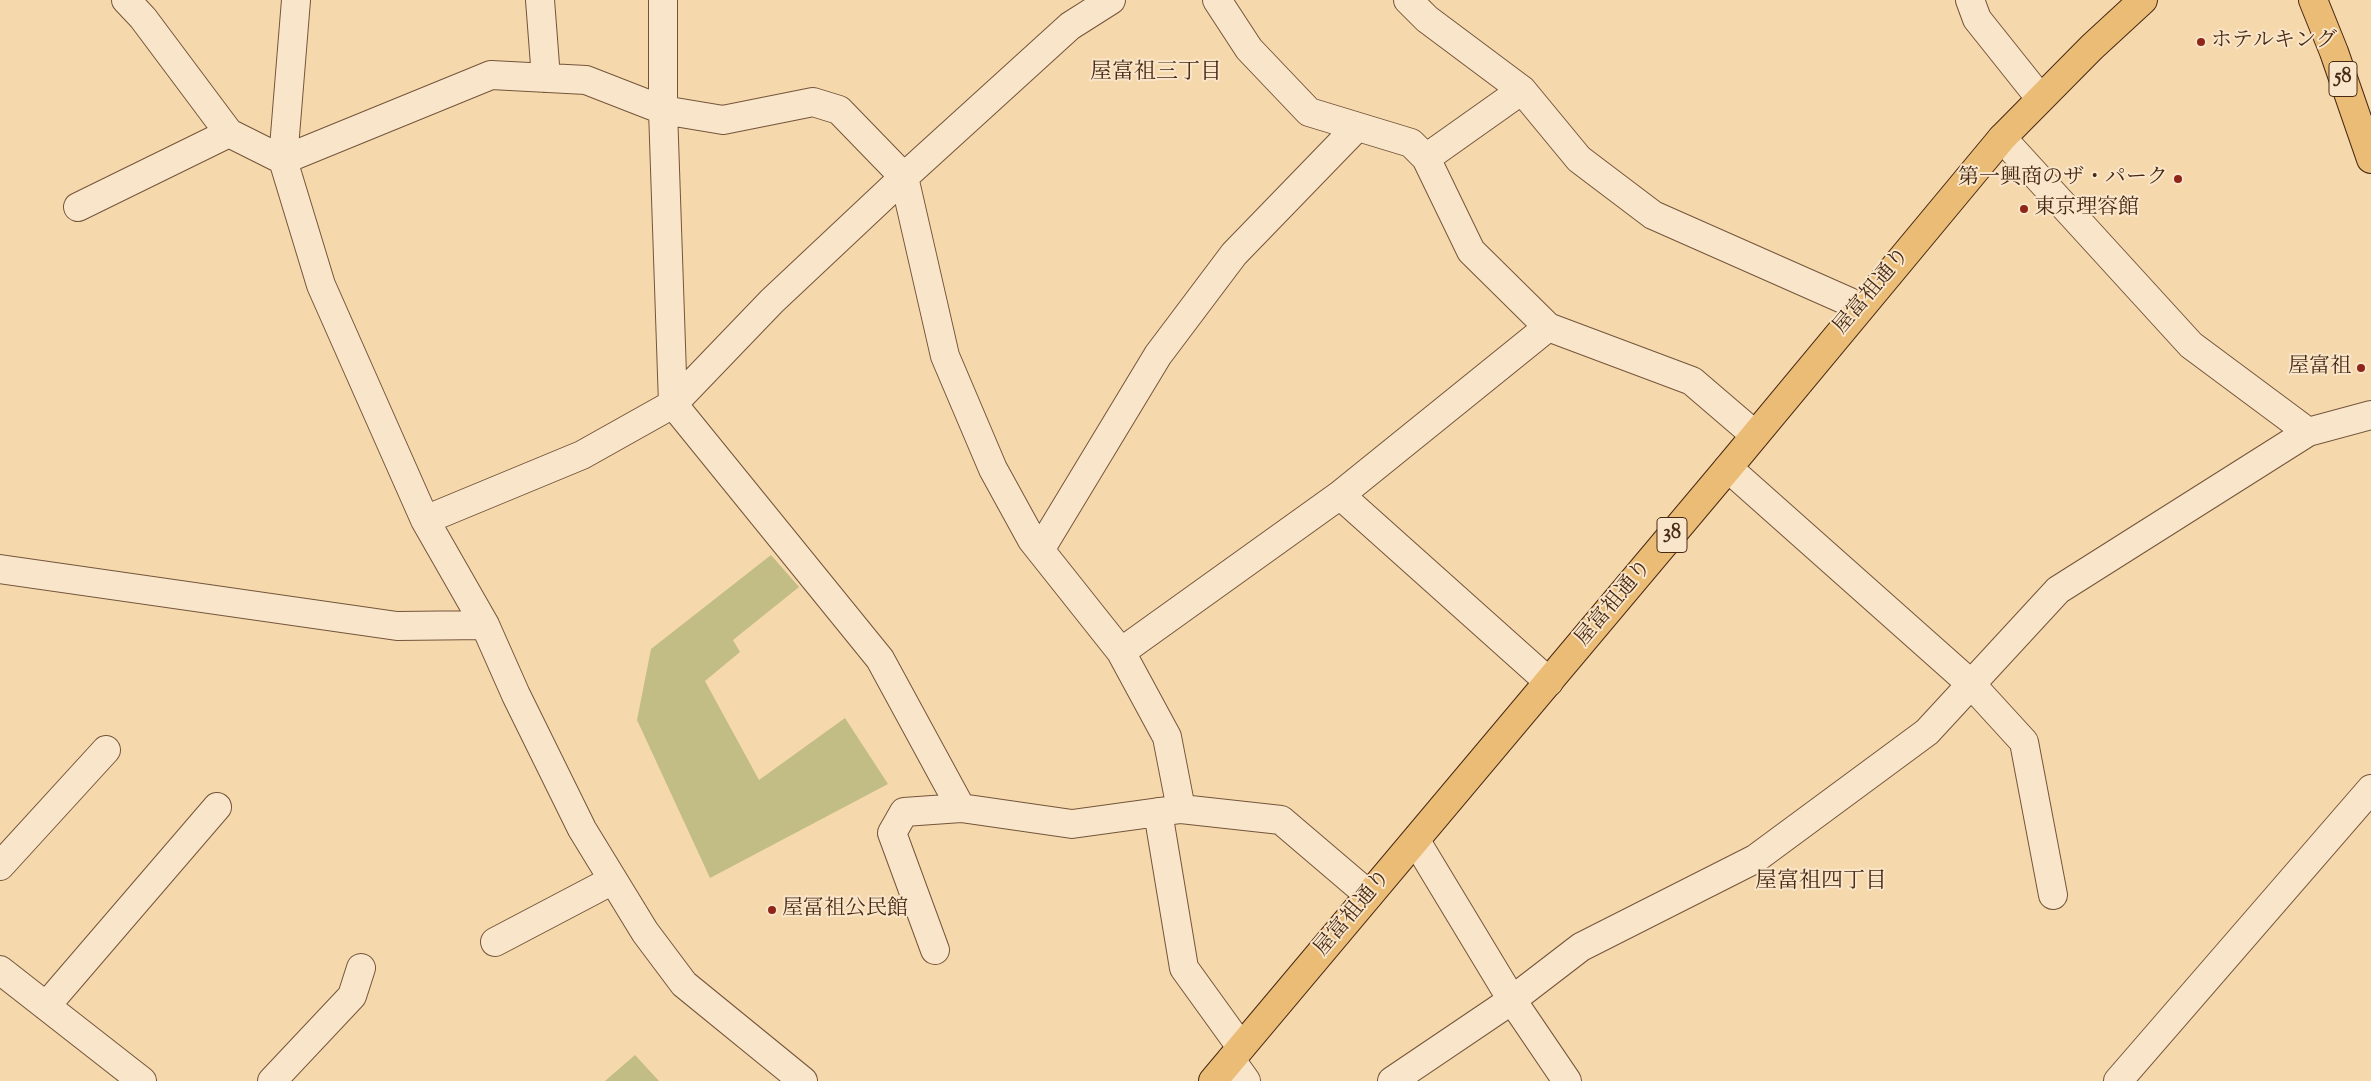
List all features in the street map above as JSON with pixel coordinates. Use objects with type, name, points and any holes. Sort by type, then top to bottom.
[{"type":"main road","name":"屋富祖通り","points":[[1214,1081],[1239,1062],[1369,895],[2002,138],[2040,98],[2143,0]]},
{"type":"main road","name":"58","points":[[2314,0],[2371,159]]},
{"type":"street","points":[[126,0],[142,18],[229,133],[283,160],[491,75],[586,80],[663,110],[723,120],[813,102],[839,110],[904,176],[945,356],[993,469],[1032,540],[1121,652],[1167,737],[1169,810],[1184,968],[1239,1062]]},
{"type":"street","points":[[296,0],[283,160],[321,285],[425,520],[485,625],[516,695],[582,830],[646,932],[684,984],[803,1081]]},
{"type":"street","points":[[540,0],[546,78]]},
{"type":"street","points":[[663,0],[663,110],[673,404],[880,659],[961,808]]},
{"type":"street","points":[[425,520],[582,455],[673,404],[772,301],[904,176],[1070,26],[1111,0]]},
{"type":"street","points":[[1217,0],[1249,49],[1309,112],[1411,143],[1426,158],[1471,251],[1548,327],[1692,381],[1755,435]]},
{"type":"street","points":[[1408,0],[1427,19],[1522,90],[1579,158],[1653,215],[1861,308]]},
{"type":"street","points":[[1970,0],[1977,19],[2040,98]]},
{"type":"street","points":[[1426,158],[1522,90]]},
{"type":"street","points":[[1040,550],[1158,355],[1234,254],[1357,127]]},
{"type":"street","points":[[78,207],[229,133]]},
{"type":"street","points":[[2002,138],[2190,345],[2308,432]]},
{"type":"street","points":[[1121,652],[1340,495],[1548,327]]},
{"type":"street","points":[[1392,1081],[1512,1000],[1581,947],[1755,859],[1927,732],[2058,590],[2308,432],[2371,415]]},
{"type":"street","points":[[1728,468],[1971,684],[2024,742],[2053,895]]},
{"type":"street","points":[[1340,495],[1549,682]]},
{"type":"street","points":[[0,569],[397,626],[485,625]]},
{"type":"street","points":[[0,866],[106,750]]},
{"type":"street","points":[[2118,1081],[2371,789]]},
{"type":"street","points":[[46,1006],[217,806]]},
{"type":"street","points":[[935,950],[892,833],[904,812],[961,808],[1072,824],[1169,810],[1281,820],[1369,895]]},
{"type":"street","points":[[1416,841],[1512,1000],[1567,1081]]},
{"type":"street","points":[[495,942],[613,880]]},
{"type":"street","points":[[272,1081],[352,996],[361,968]]},
{"type":"street","points":[[0,970],[142,1081]]},
{"type":"shaded area","points":[[771,555],[799,587],[733,640],[740,652],[705,681],[759,780],[845,718],[888,784],[710,878],[637,720],[651,649]]},
{"type":"shaded area","points":[[635,1055],[659,1081],[605,1081]]},
{"type":"place","name":"ホテルキング","points":[[2201,42]]},
{"type":"place","name":"第一興商のザ・パーク","points":[[2178,179]]},
{"type":"place","name":"東京理容館","points":[[2024,209]]},
{"type":"place","name":"屋富祖","points":[[2361,368]]},
{"type":"place","name":"屋冨祖公民館","points":[[772,910]]},
{"type":"district","name":"屋富祖三丁目","points":[[1156,74]]},
{"type":"district","name":"屋富祖四丁目","points":[[1821,883]]}]
